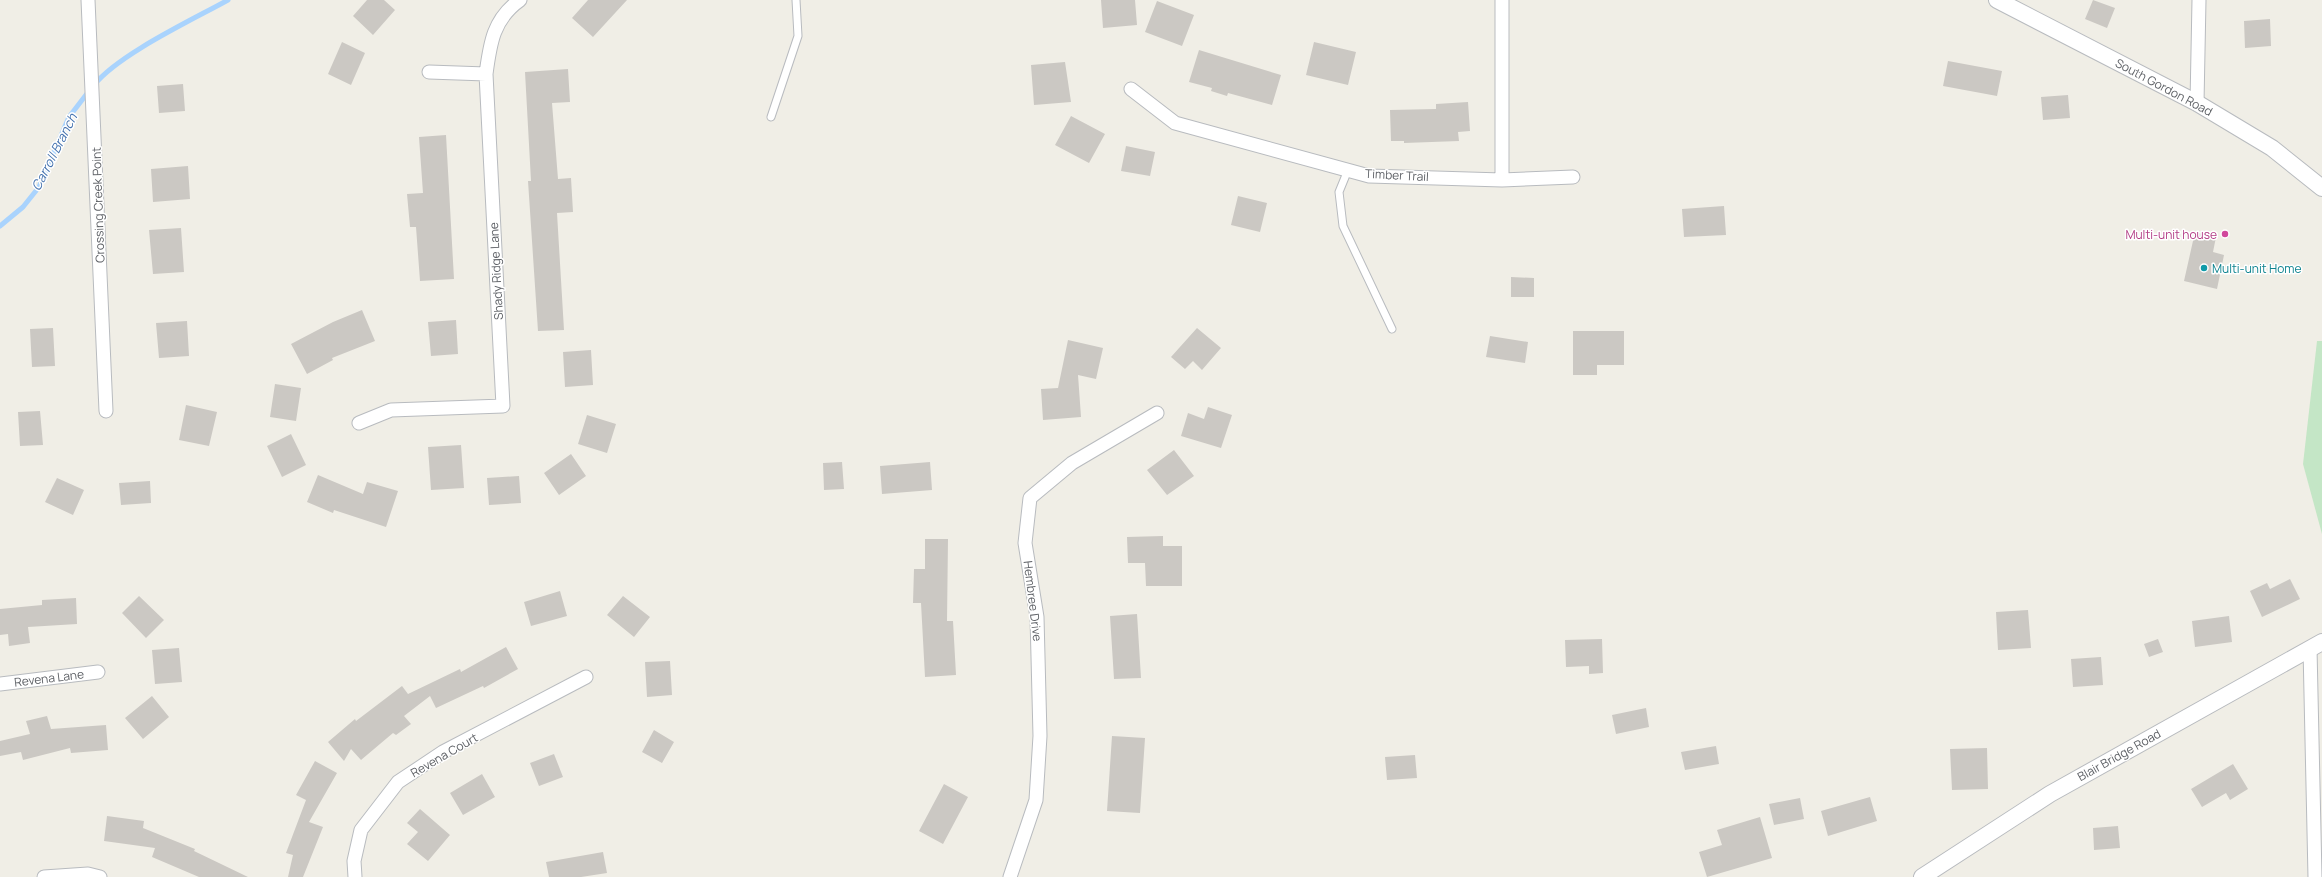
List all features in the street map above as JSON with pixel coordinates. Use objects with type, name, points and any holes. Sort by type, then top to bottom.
[{"type":"street","name":"Crossing Creek Point","points":[[88,0],[106,411]]},
{"type":"street","name":"Shady Ridge Lane","points":[[359,423],[391,410],[503,406],[486,74],[490,38],[501,19],[520,0]]},
{"type":"street","points":[[1502,0],[1502,180]]},
{"type":"street","name":"South Gordon Road","points":[[1997,0],[2197,103],[2272,148],[2322,188]]},
{"type":"street","points":[[2197,103],[2199,0]]},
{"type":"street","points":[[429,72],[486,74]]},
{"type":"street","name":"Timber Trail","points":[[1131,89],[1175,123],[1369,176],[1502,180],[1573,177]]},
{"type":"street","name":"Hembree Drive","points":[[1010,877],[1036,800],[1040,736],[1037,617],[1025,543],[1030,498],[1072,463],[1157,413]]},
{"type":"street","points":[[2315,877],[2316,645]]},
{"type":"street","name":"Blair Bridge Road","points":[[1922,877],[2050,794],[2316,645]]},
{"type":"street","name":"Revena Lane","points":[[0,684],[98,672]]},
{"type":"street","name":"Revena Court","points":[[355,877],[354,861],[361,830],[398,782],[443,752],[586,677]]},
{"type":"street","points":[[44,877],[88,874],[100,877]]},
{"type":"lane","points":[[771,117],[798,36],[799,21],[796,0]]},
{"type":"lane","points":[[1348,170],[1339,192],[1343,226],[1392,329]]},
{"type":"green space","points":[[2317,341],[2322,341],[2322,534],[2303,464]]},
{"type":"building","points":[[367,0],[384,0],[395,10],[373,35],[353,16]]},
{"type":"building","points":[[588,0],[627,0],[593,37],[572,18]]},
{"type":"building","points":[[1101,0],[1135,0],[1137,25],[1103,28]]},
{"type":"building","points":[[2093,0],[2115,8],[2107,28],[2085,19]]},
{"type":"building","points":[[1157,1],[1194,15],[1182,46],[1145,32]]},
{"type":"building","points":[[2270,19],[2271,46],[2245,48],[2244,21]]},
{"type":"building","points":[[342,42],[365,53],[351,85],[328,74]]},
{"type":"building","points":[[1314,42],[1356,52],[1348,85],[1306,75]]},
{"type":"building","points":[[1199,50],[1281,75],[1272,105],[1228,93],[1227,96],[1211,91],[1212,88],[1189,82]]},
{"type":"building","points":[[1948,61],[2002,71],[1997,96],[1943,86]]},
{"type":"building","points":[[1065,62],[1071,102],[1034,105],[1031,65]]},
{"type":"building","points":[[568,69],[570,102],[552,103],[558,179],[571,178],[573,212],[557,213],[564,330],[538,331],[528,181],[531,181],[525,72]]},
{"type":"building","points":[[183,84],[185,111],[159,113],[157,86]]},
{"type":"building","points":[[2068,95],[2070,118],[2043,120],[2041,97]]},
{"type":"building","points":[[1468,102],[1470,131],[1458,132],[1459,141],[1404,143],[1404,141],[1391,141],[1390,110],[1436,109],[1436,104]]},
{"type":"building","points":[[1071,116],[1105,134],[1089,163],[1055,145]]},
{"type":"building","points":[[446,135],[454,279],[420,281],[416,227],[410,227],[407,194],[423,193],[419,137]]},
{"type":"building","points":[[1126,146],[1155,152],[1150,176],[1121,171]]},
{"type":"building","points":[[188,166],[190,199],[153,202],[151,169]]},
{"type":"building","points":[[1238,196],[1267,203],[1260,232],[1231,225]]},
{"type":"building","points":[[1724,206],[1726,235],[1684,237],[1682,209]]},
{"type":"building","points":[[181,228],[184,272],[153,274],[149,230]]},
{"type":"building","name":"Multi-unit Home","points":[[2195,232],[2216,237],[2213,252],[2224,255],[2217,289],[2184,281]]},
{"type":"building","points":[[1511,277],[1534,278],[1534,297],[1511,297]]},
{"type":"building","points":[[362,310],[375,341],[332,358],[333,360],[307,374],[291,344],[333,322]]},
{"type":"building","points":[[456,320],[458,354],[431,356],[428,322]]},
{"type":"building","points":[[187,321],[189,356],[159,358],[156,323]]},
{"type":"building","points":[[53,328],[55,366],[32,367],[30,329]]},
{"type":"building","points":[[1197,328],[1221,348],[1202,370],[1193,361],[1185,369],[1171,357]]},
{"type":"building","points":[[1573,331],[1624,331],[1624,365],[1597,365],[1597,375],[1573,375]]},
{"type":"building","points":[[1490,336],[1528,342],[1525,363],[1486,357]]},
{"type":"building","points":[[1068,340],[1103,348],[1096,379],[1078,375],[1081,417],[1043,420],[1041,389],[1058,388]]},
{"type":"building","points":[[591,350],[593,385],[565,387],[563,352]]},
{"type":"building","points":[[275,384],[301,388],[296,421],[270,417]]},
{"type":"building","points":[[186,405],[217,412],[209,446],[179,440]]},
{"type":"building","points":[[1208,407],[1232,415],[1221,448],[1181,436],[1188,413],[1204,419]]},
{"type":"building","points":[[40,411],[43,445],[20,446],[18,412]]},
{"type":"building","points":[[587,415],[616,424],[607,453],[578,444]]},
{"type":"building","points":[[291,434],[306,465],[282,477],[267,446]]},
{"type":"building","points":[[461,445],[464,488],[431,490],[428,447]]},
{"type":"building","points":[[1174,450],[1194,476],[1167,495],[1147,470]]},
{"type":"building","points":[[571,454],[586,476],[559,495],[544,473]]},
{"type":"building","points":[[842,462],[844,489],[824,490],[823,463]]},
{"type":"building","points":[[930,462],[932,490],[882,494],[880,466]]},
{"type":"building","points":[[318,475],[363,494],[367,482],[398,491],[386,527],[334,510],[333,513],[307,502]]},
{"type":"building","points":[[519,476],[521,503],[489,505],[487,478]]},
{"type":"building","points":[[57,478],[84,490],[73,515],[45,502]]},
{"type":"building","points":[[150,481],[151,503],[121,505],[119,483]]},
{"type":"building","points":[[1163,536],[1163,546],[1182,546],[1182,586],[1146,586],[1145,563],[1128,563],[1127,537]]},
{"type":"building","points":[[925,539],[948,539],[947,621],[953,621],[956,675],[925,677],[921,603],[913,603],[914,569],[925,569]]},
{"type":"building","points":[[2290,579],[2300,599],[2262,617],[2250,591],[2267,583],[2270,589]]},
{"type":"building","points":[[560,591],[567,616],[531,626],[524,602]]},
{"type":"building","points":[[139,596],[164,620],[146,638],[122,613]]},
{"type":"building","points":[[623,596],[650,617],[634,637],[607,615]]},
{"type":"building","points":[[76,598],[77,624],[28,627],[30,643],[9,646],[8,634],[0,635],[0,609],[42,605],[42,600]]},
{"type":"building","points":[[2028,610],[2031,648],[1998,650],[1996,612]]},
{"type":"building","points":[[1137,614],[1141,678],[1114,679],[1110,616]]},
{"type":"building","points":[[2229,616],[2232,642],[2195,647],[2192,621]]},
{"type":"building","points":[[1602,639],[1603,673],[1589,674],[1589,666],[1566,667],[1565,640]]},
{"type":"building","points":[[2158,639],[2163,652],[2149,657],[2144,644]]},
{"type":"building","points":[[506,647],[518,669],[484,688],[483,686],[436,708],[430,696],[404,716],[411,724],[396,735],[393,733],[361,760],[351,749],[344,761],[328,742],[355,719],[356,721],[402,686],[408,694],[460,669],[461,672]]},
{"type":"building","points":[[179,648],[182,682],[155,684],[152,650]]},
{"type":"building","points":[[2101,657],[2103,685],[2073,687],[2071,659]]},
{"type":"building","points":[[670,661],[672,695],[647,697],[645,662]]},
{"type":"building","points":[[152,696],[169,717],[143,739],[125,718]]},
{"type":"building","points":[[1646,708],[1649,727],[1616,734],[1612,715]]},
{"type":"building","points":[[47,716],[51,729],[106,725],[108,750],[71,753],[70,748],[23,760],[21,752],[0,756],[0,741],[30,734],[26,721]]},
{"type":"building","points":[[654,730],[674,742],[662,763],[642,752]]},
{"type":"building","points":[[1112,736],[1145,738],[1140,813],[1107,811]]},
{"type":"building","points":[[1716,746],[1719,764],[1685,770],[1681,752]]},
{"type":"building","points":[[1987,748],[1988,789],[1952,790],[1950,749]]},
{"type":"building","points":[[554,754],[563,777],[539,786],[530,763]]},
{"type":"building","points":[[1415,755],[1417,778],[1387,780],[1385,757]]},
{"type":"building","points":[[315,761],[337,773],[309,822],[323,827],[303,877],[288,877],[293,855],[286,853],[306,800],[296,795]]},
{"type":"building","points":[[2233,764],[2248,789],[2230,800],[2226,793],[2202,807],[2191,789]]},
{"type":"building","points":[[482,774],[495,797],[463,815],[450,793]]},
{"type":"building","points":[[944,784],[968,797],[943,844],[919,831]]},
{"type":"building","points":[[1870,797],[1877,821],[1828,836],[1821,811]]},
{"type":"building","points":[[1800,798],[1804,819],[1774,825],[1769,804]]},
{"type":"building","points":[[420,809],[450,835],[428,861],[407,844],[418,832],[407,823]]},
{"type":"building","points":[[107,816],[144,821],[143,828],[195,849],[194,851],[248,877],[199,877],[152,857],[155,848],[104,841]]},
{"type":"building","points":[[1760,817],[1772,858],[1707,877],[1699,852],[1722,845],[1717,830]]},
{"type":"building","points":[[2118,826],[2120,848],[2094,850],[2093,828]]},
{"type":"building","points":[[603,852],[607,873],[581,877],[549,877],[546,862]]},
{"type":"waterway","name":"Carroll Branch","points":[[94,85],[105,73],[120,61],[157,38],[228,0]]},
{"type":"waterway","name":"Carroll Branch","points":[[0,226],[23,207],[39,187],[69,117],[89,91]]},
{"type":"place","name":"Multi-unit house","points":[[2225,234]]},
{"type":"place","name":"Multi-unit Home","points":[[2204,268]]}]
